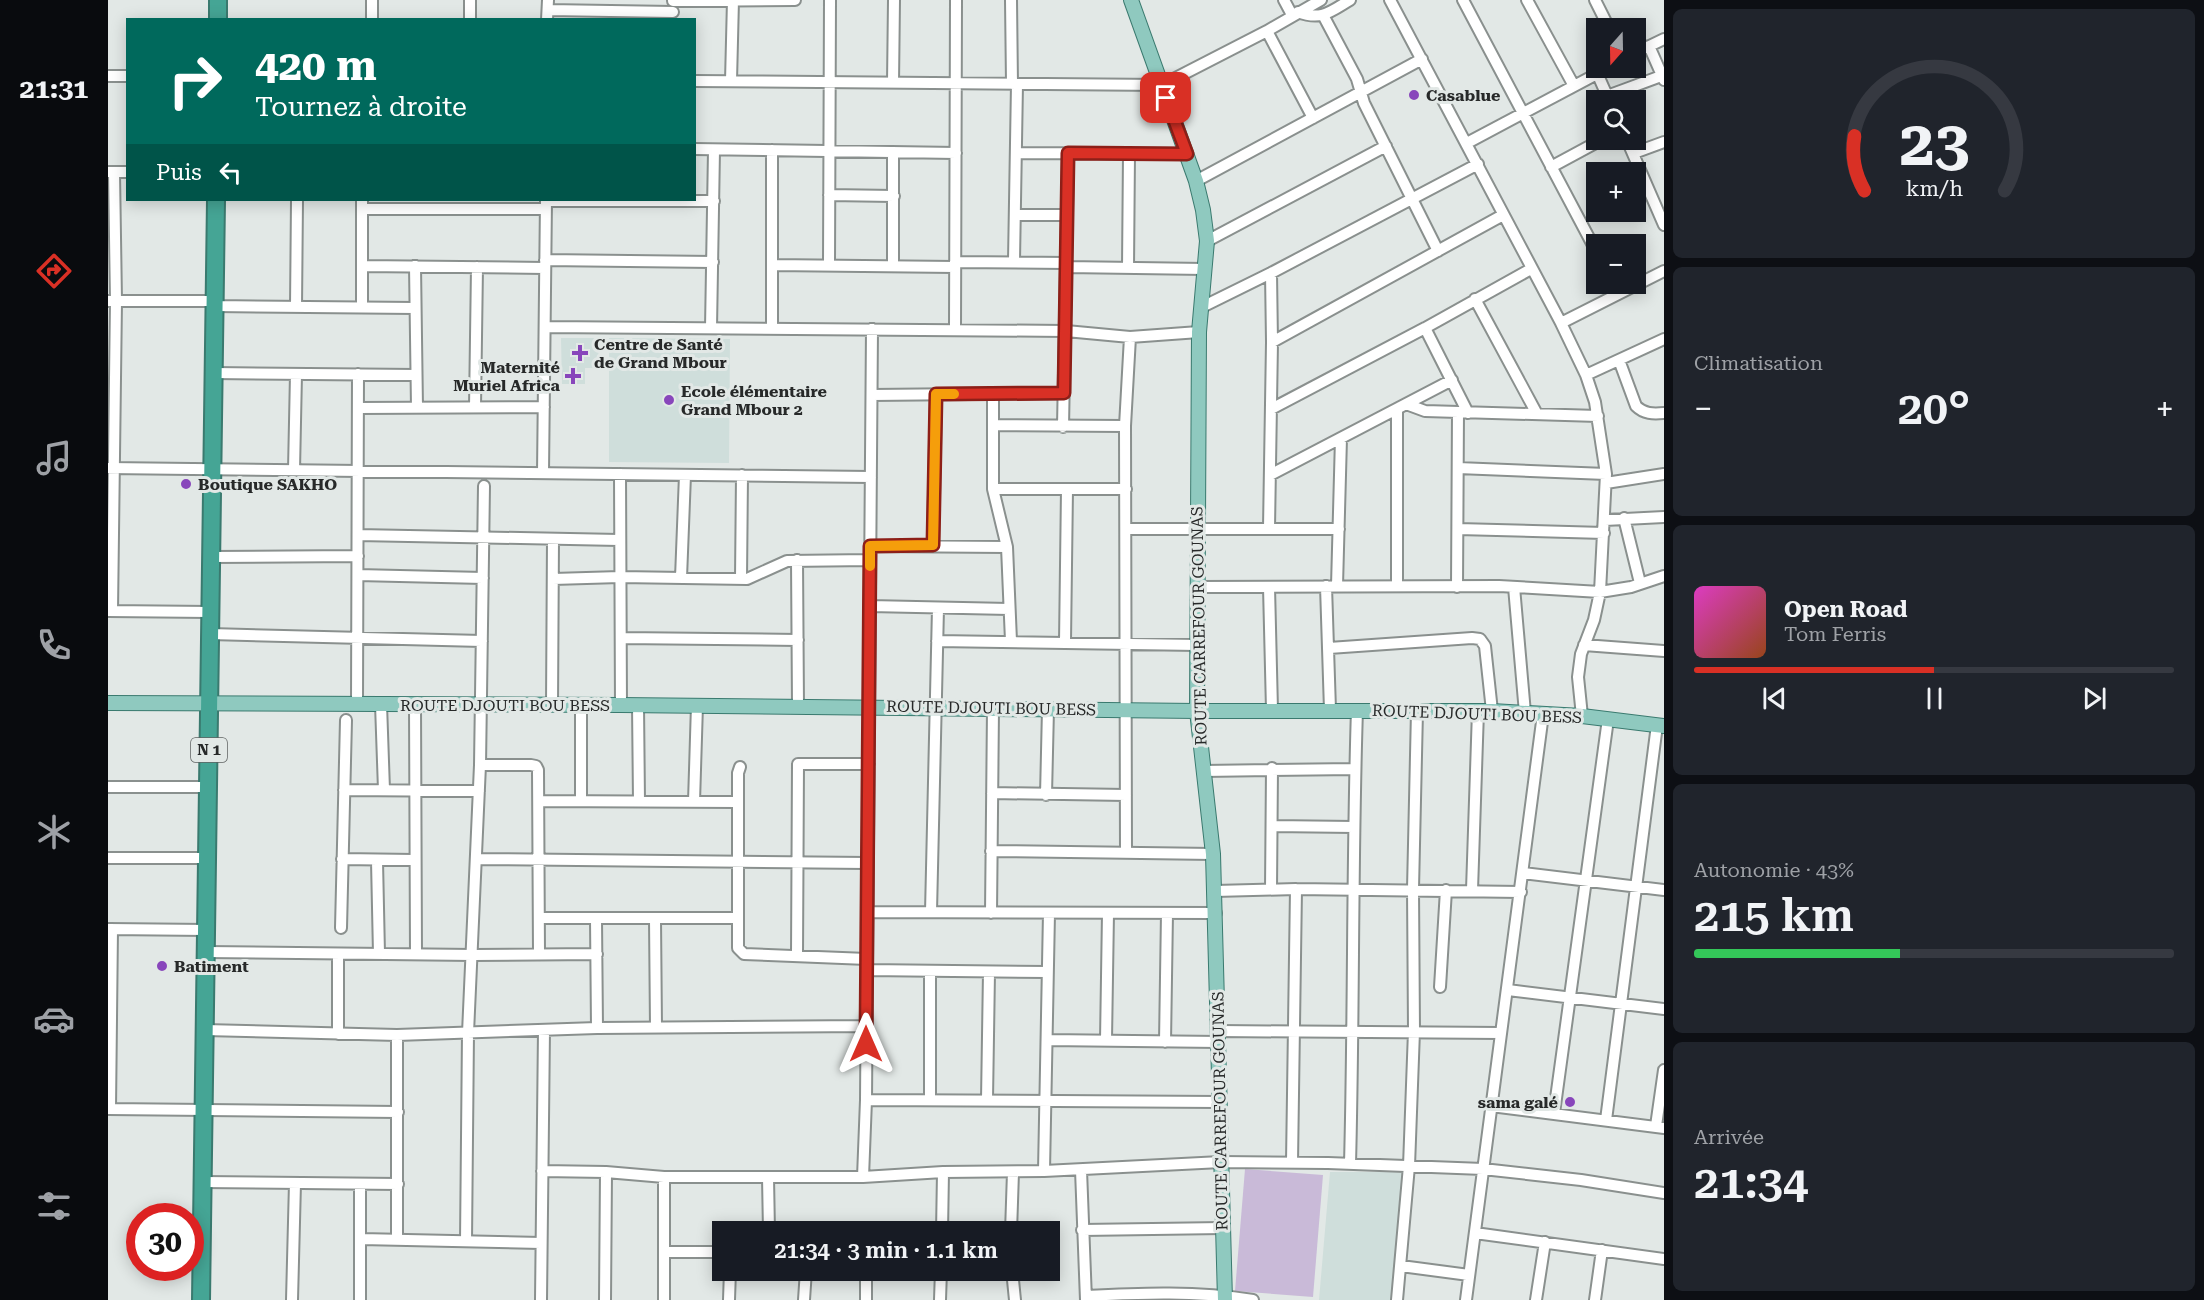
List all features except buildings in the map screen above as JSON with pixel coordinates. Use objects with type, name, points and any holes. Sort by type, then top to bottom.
[{"type":"highway","points":[[218,0],[218,18]]},
{"type":"highway","name":"N 1","points":[[201,1300],[216,201]]},
{"type":"main road","name":"ROUTE CARREFOUR GOUNAS","points":[[1131,0],[1196,181],[1203,210],[1206,241],[1199,332],[1197,711],[1215,891],[1225,1298]]},
{"type":"main road","name":"ROUTE DJOUTI BOU BESS","points":[[108,703],[1492,711],[1582,716],[1661,725]]},
{"type":"street","points":[[372,0],[372,18]]},
{"type":"street","points":[[470,0],[470,18]]},
{"type":"street","points":[[731,81],[733,0]]},
{"type":"street","points":[[548,10],[614,5],[673,8],[733,0],[795,0]]},
{"type":"street","points":[[829,264],[831,0]]},
{"type":"street","points":[[893,83],[894,0]]},
{"type":"street","points":[[955,330],[956,0]]},
{"type":"street","points":[[1011,0],[1016,153],[1014,261]]},
{"type":"street","points":[[1284,0],[1295,14],[1309,17],[1323,15],[1350,0]]},
{"type":"street","points":[[696,81],[1162,85],[1267,31],[1321,0]]},
{"type":"street","points":[[1390,0],[1561,323],[1586,375],[1598,416],[1606,479],[1605,519],[1600,592],[1594,620],[1584,645],[1578,677],[1582,716]]},
{"type":"street","points":[[1463,0],[1587,234]]},
{"type":"street","points":[[1527,0],[1574,86]]},
{"type":"street","points":[[1604,18],[1596,3],[1609,0]]},
{"type":"street","points":[[1323,15],[1357,79],[1360,93],[1438,251]]},
{"type":"street","points":[[1267,31],[1313,118]]},
{"type":"street","points":[[1646,48],[1664,39]]},
{"type":"street","points":[[1629,90],[1663,77],[1649,46]]},
{"type":"street","points":[[1196,181],[1422,59]]},
{"type":"street","points":[[108,76],[126,76]]},
{"type":"street","points":[[1467,143],[1588,78]]},
{"type":"street","points":[[1634,153],[1664,142]]},
{"type":"street","points":[[1206,241],[1386,146]]},
{"type":"street","points":[[1551,166],[1586,148]]},
{"type":"street","points":[[696,149],[956,153]]},
{"type":"street","points":[[711,328],[714,150]]},
{"type":"street","points":[[772,150],[772,328]]},
{"type":"street","points":[[1632,150],[1662,217]]},
{"type":"street","points":[[893,152],[893,265]]},
{"type":"street","points":[[1016,153],[1187,154]]},
{"type":"street","points":[[1063,427],[1068,153]]},
{"type":"street","points":[[1128,268],[1129,154]]},
{"type":"street","points":[[1202,307],[1478,164]]},
{"type":"street","points":[[111,172],[110,611],[210,612]]},
{"type":"street","points":[[829,195],[894,196]]},
{"type":"street","points":[[296,307],[297,201]]},
{"type":"street","points":[[362,307],[362,204],[591,201]]},
{"type":"street","points":[[696,201],[714,201]]},
{"type":"street","points":[[543,473],[546,203]]},
{"type":"street","points":[[1015,215],[1067,215]]},
{"type":"street","points":[[1272,342],[1503,215]]},
{"type":"street","points":[[772,265],[955,264],[1014,261],[1205,270]]},
{"type":"street","points":[[362,266],[477,267],[712,262]]},
{"type":"street","points":[[415,266],[417,408]]},
{"type":"street","points":[[475,407],[477,267]]},
{"type":"street","points":[[1271,409],[1531,269]]},
{"type":"street","points":[[1646,280],[1664,270]]},
{"type":"street","points":[[1269,528],[1271,273]]},
{"type":"street","points":[[1561,323],[1619,294]]},
{"type":"street","points":[[1475,299],[1537,414]]},
{"type":"street","points":[[112,301],[416,308]]},
{"type":"street","points":[[544,327],[1066,331],[1130,337],[1199,332]]},
{"type":"street","points":[[1425,328],[1452,380],[1463,412],[1458,468],[1457,587]]},
{"type":"street","points":[[863,1178],[866,1100],[872,329]]},
{"type":"street","points":[[1126,854],[1125,426],[1130,337]]},
{"type":"street","points":[[1586,375],[1664,339]]},
{"type":"street","points":[[1619,360],[1636,406],[1641,411],[1652,414],[1664,413]]},
{"type":"street","points":[[214,373],[416,375]]},
{"type":"street","points":[[294,470],[296,374]]},
{"type":"street","points":[[357,704],[358,374]]},
{"type":"street","points":[[1270,475],[1452,380]]},
{"type":"street","points":[[872,395],[1064,393]]},
{"type":"street","points":[[933,545],[936,394]]},
{"type":"street","points":[[993,394],[993,489],[1007,547],[1011,641]]},
{"type":"street","points":[[358,408],[544,407]]},
{"type":"street","points":[[1402,407],[1418,410],[1598,416]]},
{"type":"street","points":[[1397,586],[1402,407]]},
{"type":"street","points":[[993,425],[1125,426]]},
{"type":"street","points":[[1330,710],[1329,648],[1332,586],[1339,528],[1341,438]]},
{"type":"street","points":[[111,468],[871,477]]},
{"type":"street","points":[[1458,468],[1606,479],[1664,474]]},
{"type":"street","points":[[620,474],[621,705]]},
{"type":"street","points":[[681,578],[685,475]]},
{"type":"street","points":[[741,579],[742,475]]},
{"type":"street","points":[[466,1241],[468,1033],[480,791],[484,486]]},
{"type":"street","points":[[993,489],[1126,489]]},
{"type":"street","points":[[1065,642],[1067,489]]},
{"type":"street","points":[[1605,519],[1664,517]]},
{"type":"street","points":[[1624,518],[1640,583]]},
{"type":"street","points":[[1126,529],[1339,528]]},
{"type":"street","points":[[1458,529],[1604,533]]},
{"type":"street","points":[[358,536],[619,540]]},
{"type":"street","points":[[552,705],[553,539]]},
{"type":"street","points":[[870,546],[1007,547]]},
{"type":"street","points":[[211,556],[358,556]]},
{"type":"street","points":[[798,560],[798,706]]},
{"type":"street","points":[[553,579],[620,577],[741,579],[753,577],[787,561],[870,560]]},
{"type":"street","points":[[358,575],[483,578]]},
{"type":"street","points":[[1197,587],[1514,587],[1600,592],[1631,587],[1664,576]]},
{"type":"street","points":[[1269,587],[1272,710]]},
{"type":"street","points":[[1514,587],[1525,713]]},
{"type":"street","points":[[870,606],[1009,609]]},
{"type":"street","points":[[931,912],[938,608]]},
{"type":"street","points":[[210,634],[358,636],[482,641]]},
{"type":"street","points":[[621,638],[798,640]]},
{"type":"street","points":[[1329,648],[1480,639],[1485,646],[1492,711]]},
{"type":"street","points":[[937,641],[1197,645]]},
{"type":"street","points":[[1584,645],[1664,651]]},
{"type":"street","points":[[381,704],[384,790]]},
{"type":"street","points":[[415,705],[416,954]]},
{"type":"street","points":[[581,705],[581,801]]},
{"type":"street","points":[[638,705],[639,801]]},
{"type":"street","points":[[694,802],[697,705]]},
{"type":"street","points":[[991,912],[993,709]]},
{"type":"street","points":[[1046,795],[1047,709]]},
{"type":"street","points":[[1350,1164],[1354,1031],[1353,889],[1357,710]]},
{"type":"street","points":[[1397,1300],[1409,1166],[1414,1032],[1413,889],[1417,711]]},
{"type":"street","points":[[1472,890],[1478,711]]},
{"type":"street","points":[[1466,1300],[1543,714]]},
{"type":"street","points":[[1554,1113],[1608,719]]},
{"type":"street","points":[[341,928],[346,720]]},
{"type":"street","points":[[1606,1120],[1636,887],[1661,725]]},
{"type":"street","points":[[797,956],[798,764],[868,764]]},
{"type":"street","points":[[480,765],[536,766],[538,770],[540,801],[539,954]]},
{"type":"street","points":[[740,767],[738,773],[736,918],[738,948],[741,952],[930,971],[1047,972]]},
{"type":"street","points":[[1203,771],[1272,768],[1355,769]]},
{"type":"street","points":[[1271,889],[1272,768]]},
{"type":"street","points":[[108,787],[208,787]]},
{"type":"street","points":[[344,790],[480,791]]},
{"type":"street","points":[[992,793],[1126,795]]},
{"type":"street","points":[[540,801],[738,802]]},
{"type":"street","points":[[1272,826],[1354,827]]},
{"type":"street","points":[[991,852],[1213,854]]},
{"type":"street","points":[[108,858],[207,858]]},
{"type":"street","points":[[342,859],[414,860]]},
{"type":"street","points":[[478,859],[867,863]]},
{"type":"street","points":[[377,861],[379,954]]},
{"type":"street","points":[[1523,873],[1664,890]]},
{"type":"street","points":[[1292,1162],[1296,889]]},
{"type":"street","points":[[1215,891],[1413,889],[1521,892]]},
{"type":"street","points":[[1440,987],[1446,890]]},
{"type":"street","points":[[867,912],[1216,913]]},
{"type":"street","points":[[1044,1171],[1049,913]]},
{"type":"street","points":[[1106,1040],[1108,913]]},
{"type":"street","points":[[1165,1042],[1167,914]]},
{"type":"street","points":[[539,918],[736,918]]},
{"type":"street","points":[[596,918],[597,1028]]},
{"type":"street","points":[[656,919],[656,1028]]},
{"type":"street","points":[[207,930],[110,929],[109,1109],[398,1112]]},
{"type":"street","points":[[206,952],[597,954]]},
{"type":"street","points":[[338,954],[338,1034]]},
{"type":"street","points":[[930,971],[930,1099]]},
{"type":"street","points":[[987,1100],[989,972]]},
{"type":"street","points":[[1508,990],[1664,1009]]},
{"type":"street","points":[[205,1030],[397,1035],[544,1029],[866,1026]]},
{"type":"street","points":[[541,1300],[544,1029]]},
{"type":"street","points":[[1047,1040],[1165,1042],[1219,1036],[1354,1031],[1501,1033]]},
{"type":"street","points":[[397,1035],[397,1239]]},
{"type":"street","points":[[1491,1106],[1660,1127],[1664,1070]]},
{"type":"street","points":[[866,1100],[1219,1102]]},
{"type":"street","points":[[542,1171],[606,1172],[664,1177],[863,1178],[943,1172],[1081,1170],[1221,1162],[1292,1162],[1483,1169],[1581,1180],[1664,1193]]},
{"type":"street","points":[[1081,1170],[1086,1298],[1148,1296],[1252,1300]]},
{"type":"street","points":[[605,1300],[606,1172]]},
{"type":"street","points":[[942,1221],[943,1172]]},
{"type":"street","points":[[1011,1221],[1013,1172]]},
{"type":"street","points":[[664,1177],[664,1300]]},
{"type":"street","points":[[768,1177],[769,1221]]},
{"type":"street","points":[[203,1182],[398,1184]]},
{"type":"street","points":[[292,1300],[295,1183]]},
{"type":"street","points":[[360,1184],[360,1300]]},
{"type":"street","points":[[1083,1230],[1223,1228]]},
{"type":"street","points":[[1475,1233],[1664,1259]]},
{"type":"street","points":[[361,1239],[541,1243]]},
{"type":"street","points":[[1536,1300],[1545,1242]]},
{"type":"street","points":[[1595,1300],[1602,1250]]},
{"type":"street","points":[[664,1252],[712,1252]]},
{"type":"street","points":[[1401,1266],[1469,1275]]},
{"type":"street","points":[[729,1300],[730,1281]]},
{"type":"street","points":[[804,1300],[805,1281]]},
{"type":"street","points":[[866,1281],[866,1300]]},
{"type":"street","points":[[940,1300],[941,1281]]},
{"type":"street","points":[[1013,1281],[1015,1300]]},
{"type":"shaded area","name":"Centre de Santé de Grand Mbour","points":[[561,338],[599,338],[598,368],[585,368],[585,384],[562,384]]},
{"type":"shaded area","name":"Ecole élémentaire Grand Mbour 2","points":[[609,338],[730,339],[729,463],[609,462]]},
{"type":"shaded area","points":[[1245,1169],[1323,1175],[1313,1297],[1235,1291]]},
{"type":"shaded area","points":[[1330,1172],[1404,1172],[1393,1300],[1319,1300]]},
{"type":"slow traffic","points":[[870,566],[870,546],[933,545],[936,394],[954,394]]},
{"type":"place","name":"Casablue","points":[[1414,95]]},
{"type":"place","name":"Centre de Santé de Grand Mbour","points":[[580,353]]},
{"type":"place","name":"Maternité Muriel Africa","points":[[573,376]]},
{"type":"place","name":"Ecole élémentaire Grand Mbour 2","points":[[669,400]]},
{"type":"place","name":"Boutique SAKHO","points":[[186,484]]},
{"type":"place","name":"Batiment","points":[[162,966]]},
{"type":"place","name":"sama galé","points":[[1570,1102]]},
{"type":"route","points":[[866,1044],[870,546],[933,545],[936,394],[1064,393],[1068,153],[1187,154],[1166,98]]}]
